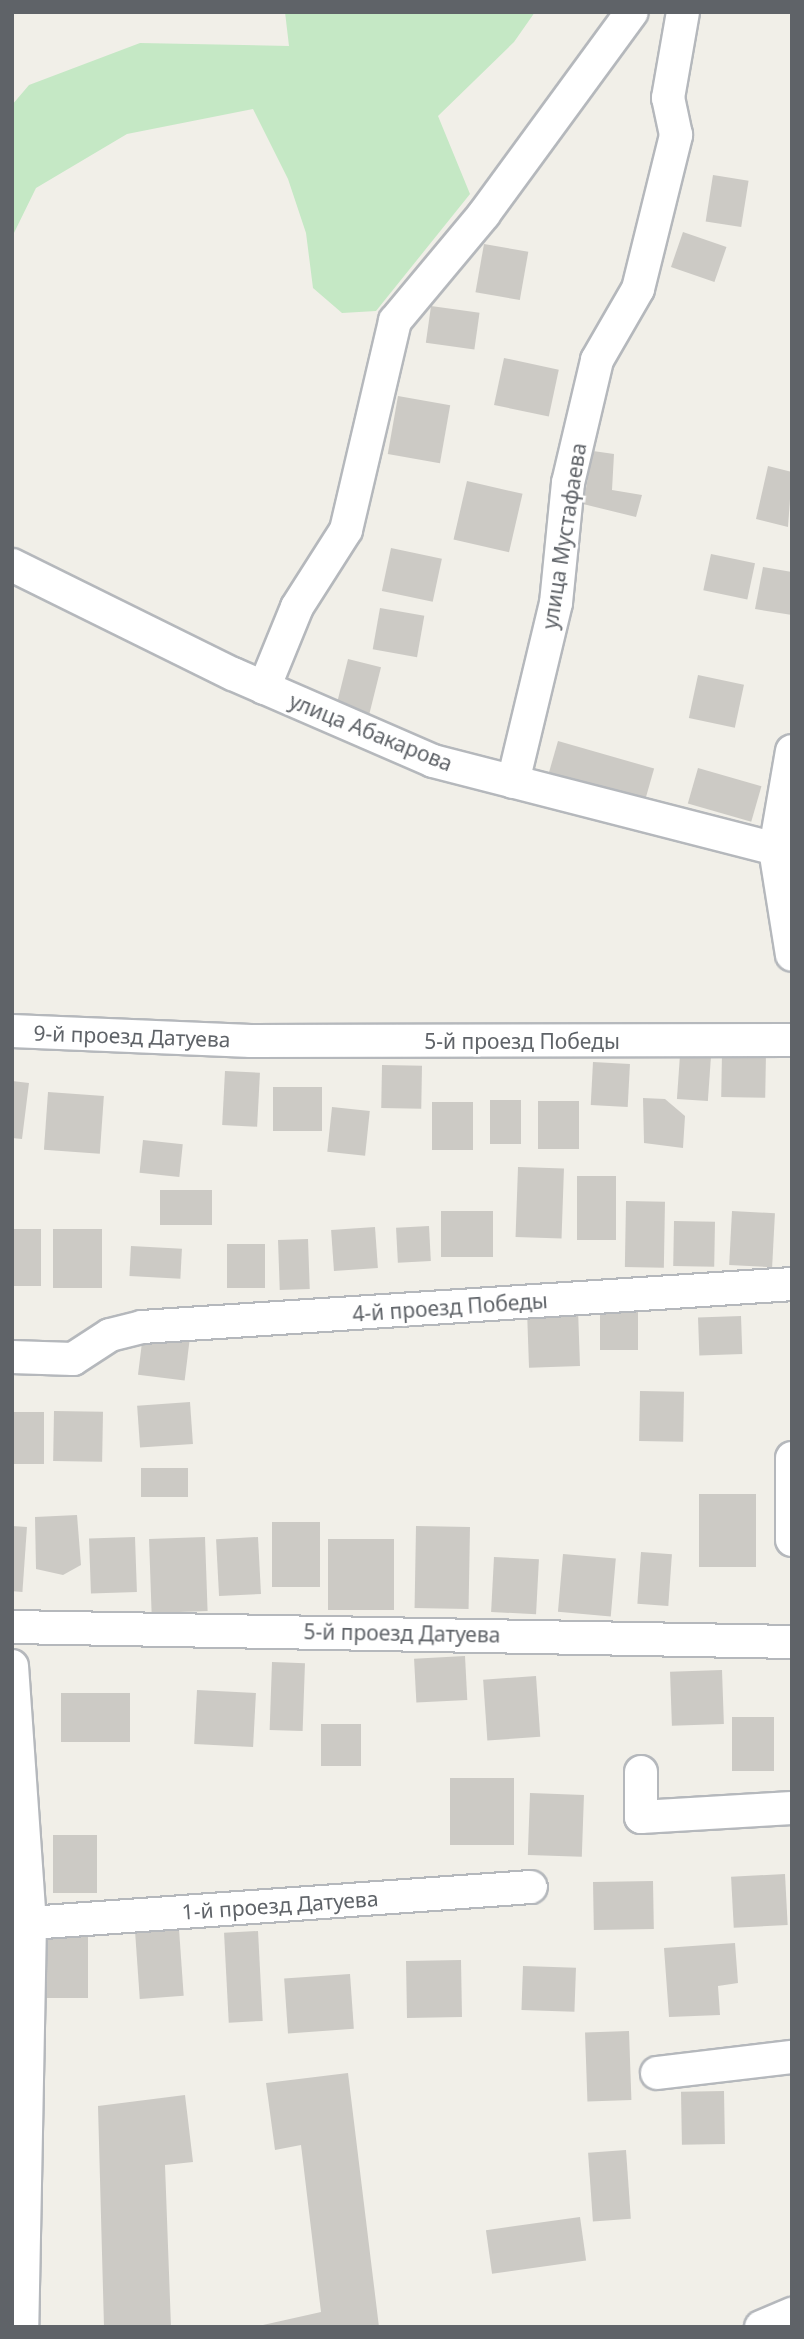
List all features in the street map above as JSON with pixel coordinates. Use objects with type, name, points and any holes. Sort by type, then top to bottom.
[{"type":"street","points":[[264,688],[297,607],[346,530],[395,321],[484,214],[632,12]]},
{"type":"street","name":"улица Мустафаева","points":[[513,782],[556,603],[568,483],[597,360],[638,289],[676,135],[668,98],[683,12]]},
{"type":"street","name":"улица Абакарова","points":[[12,565],[264,688],[433,761],[783,848]]},
{"type":"street","points":[[792,751],[783,848],[792,955]]},
{"type":"street","name":"9-й проезд Датуева","points":[[12,1031],[251,1041]]},
{"type":"street","name":"5-й проезд Победы","points":[[251,1041],[792,1040]]},
{"type":"street","name":"4-й проезд Победы","points":[[12,1357],[73,1359],[110,1335],[142,1327],[792,1284]]},
{"type":"street","points":[[792,1458],[792,1540]]},
{"type":"street","name":"5-й проезд Датуева","points":[[12,1627],[792,1642]]},
{"type":"street","points":[[12,1666],[30,1923],[22,2327]]},
{"type":"street","points":[[641,1772],[641,1817],[792,1808]]},
{"type":"street","name":"1-й проезд Датуева","points":[[30,1923],[531,1887]]},
{"type":"street","points":[[657,2073],[792,2057]]},
{"type":"street","points":[[761,2327],[792,2314]]},
{"type":"green space","points":[[285,12],[535,12],[514,42],[438,116],[470,194],[376,311],[342,313],[313,288],[306,233],[288,179],[253,109],[127,134],[36,188],[12,237],[12,105],[29,85],[140,43],[289,46]]},
{"type":"building","points":[[713,175],[749,181],[741,227],[706,221]]},
{"type":"building","points":[[683,232],[726,247],[714,282],[671,267]]},
{"type":"building","points":[[484,244],[528,252],[520,300],[475,292]]},
{"type":"building","points":[[431,306],[480,313],[474,349],[426,343]]},
{"type":"building","points":[[504,358],[559,370],[549,417],[494,405]]},
{"type":"building","points":[[398,396],[450,405],[440,463],[388,454]]},
{"type":"building","points":[[593,451],[614,454],[612,490],[642,495],[636,517],[583,504]]},
{"type":"building","points":[[768,466],[792,472],[788,527],[756,519]]},
{"type":"building","points":[[467,481],[523,494],[509,552],[454,539]]},
{"type":"building","points":[[391,548],[442,559],[433,602],[382,591]]},
{"type":"building","points":[[711,554],[755,563],[747,600],[703,590]]},
{"type":"building","points":[[763,567],[792,572],[792,615],[755,609]]},
{"type":"building","points":[[380,608],[424,616],[417,657],[373,649]]},
{"type":"building","points":[[348,659],[381,667],[369,715],[336,707]]},
{"type":"building","points":[[698,675],[744,685],[735,728],[689,718]]},
{"type":"building","points":[[558,741],[654,769],[644,804],[548,777]]},
{"type":"building","points":[[698,768],[761,786],[751,822],[688,804]]},
{"type":"building","points":[[722,1052],[766,1053],[765,1098],[721,1097]]},
{"type":"building","points":[[680,1055],[711,1057],[708,1101],[677,1099]]},
{"type":"building","points":[[593,1062],[630,1064],[628,1107],[591,1105]]},
{"type":"building","points":[[382,1065],[422,1066],[421,1109],[381,1108]]},
{"type":"building","points":[[225,1071],[260,1073],[257,1127],[222,1125]]},
{"type":"building","points":[[12,1081],[29,1083],[22,1139],[12,1138]]},
{"type":"building","points":[[273,1087],[322,1087],[322,1131],[273,1131]]},
{"type":"building","points":[[48,1092],[104,1096],[100,1154],[44,1150]]},
{"type":"building","points":[[643,1098],[665,1099],[685,1116],[683,1148],[644,1143]]},
{"type":"building","points":[[490,1100],[521,1100],[521,1144],[490,1144]]},
{"type":"building","points":[[538,1101],[579,1101],[579,1149],[538,1149]]},
{"type":"building","points":[[432,1102],[473,1102],[473,1150],[432,1150]]},
{"type":"building","points":[[332,1107],[370,1111],[365,1156],[327,1152]]},
{"type":"building","points":[[143,1140],[183,1144],[179,1177],[140,1173]]},
{"type":"building","points":[[518,1167],[564,1169],[562,1239],[516,1237]]},
{"type":"building","points":[[577,1176],[616,1176],[616,1240],[577,1240]]},
{"type":"building","points":[[160,1190],[212,1190],[212,1225],[160,1225]]},
{"type":"building","points":[[626,1201],[665,1202],[664,1268],[625,1267]]},
{"type":"building","points":[[441,1211],[493,1211],[493,1257],[441,1257]]},
{"type":"building","points":[[732,1211],[775,1213],[772,1267],[729,1265]]},
{"type":"building","points":[[674,1221],[715,1222],[714,1267],[673,1266]]},
{"type":"building","points":[[429,1226],[431,1261],[398,1263],[396,1228]]},
{"type":"building","points":[[375,1227],[378,1268],[334,1271],[331,1230]]},
{"type":"building","points":[[12,1229],[41,1229],[41,1286],[12,1286]]},
{"type":"building","points":[[53,1229],[102,1229],[102,1288],[53,1288]]},
{"type":"building","points":[[308,1239],[310,1289],[280,1290],[278,1240]]},
{"type":"building","points":[[227,1244],[265,1244],[265,1288],[227,1288]]},
{"type":"building","points":[[131,1246],[182,1249],[180,1279],[129,1276]]},
{"type":"building","points":[[600,1306],[638,1306],[638,1350],[600,1350]]},
{"type":"building","points":[[578,1309],[580,1366],[529,1368],[527,1311]]},
{"type":"building","points":[[741,1316],[742,1354],[699,1355],[698,1318]]},
{"type":"building","points":[[143,1334],[190,1340],[185,1380],[138,1375]]},
{"type":"building","points":[[640,1391],[684,1392],[683,1442],[639,1441]]},
{"type":"building","points":[[190,1402],[193,1444],[140,1448],[137,1406]]},
{"type":"building","points":[[54,1411],[103,1412],[102,1462],[53,1461]]},
{"type":"building","points":[[12,1412],[44,1412],[44,1464],[12,1464]]},
{"type":"building","points":[[141,1468],[188,1468],[188,1497],[141,1497]]},
{"type":"building","points":[[699,1494],[756,1494],[756,1567],[699,1567]]},
{"type":"building","points":[[77,1515],[81,1565],[63,1575],[36,1569],[35,1517]]},
{"type":"building","points":[[272,1522],[320,1522],[320,1587],[272,1587]]},
{"type":"building","points":[[12,1526],[27,1527],[22,1592],[12,1591]]},
{"type":"building","points":[[416,1526],[470,1527],[469,1609],[415,1608]]},
{"type":"building","points":[[135,1537],[137,1592],[91,1594],[89,1539]]},
{"type":"building","points":[[205,1537],[208,1611],[152,1613],[149,1539]]},
{"type":"building","points":[[258,1537],[261,1594],[219,1596],[216,1539]]},
{"type":"building","points":[[328,1539],[394,1539],[394,1610],[328,1610]]},
{"type":"building","points":[[641,1552],[672,1554],[668,1606],[637,1604]]},
{"type":"building","points":[[563,1554],[616,1559],[611,1616],[558,1612]]},
{"type":"building","points":[[494,1557],[539,1559],[536,1614],[491,1612]]},
{"type":"building","points":[[465,1656],[467,1700],[416,1703],[414,1659]]},
{"type":"building","points":[[272,1662],[305,1663],[303,1731],[270,1730]]},
{"type":"building","points":[[722,1670],[724,1724],[672,1726],[670,1672]]},
{"type":"building","points":[[536,1676],[540,1737],[487,1741],[483,1680]]},
{"type":"building","points":[[197,1690],[256,1693],[253,1747],[194,1744]]},
{"type":"building","points":[[61,1693],[130,1693],[130,1742],[61,1742]]},
{"type":"building","points":[[732,1717],[774,1717],[774,1771],[732,1771]]},
{"type":"building","points":[[321,1724],[361,1724],[361,1766],[321,1766]]},
{"type":"building","points":[[450,1778],[514,1778],[514,1845],[450,1845]]},
{"type":"building","points":[[530,1793],[584,1795],[582,1857],[528,1855]]},
{"type":"building","points":[[53,1835],[97,1835],[97,1893],[53,1893]]},
{"type":"building","points":[[785,1874],[788,1925],[734,1928],[731,1877]]},
{"type":"building","points":[[653,1881],[654,1929],[594,1930],[593,1882]]},
{"type":"building","points":[[179,1929],[184,1996],[140,1999],[135,1932]]},
{"type":"building","points":[[258,1931],[263,2021],[229,2023],[224,1933]]},
{"type":"building","points":[[43,1933],[88,1933],[88,1998],[43,1998]]},
{"type":"building","points":[[735,1943],[738,1983],[718,1986],[720,2015],[669,2017],[664,1948]]},
{"type":"building","points":[[461,1960],[462,2017],[407,2018],[406,1961]]},
{"type":"building","points":[[523,1966],[576,1968],[574,2012],[521,2010]]},
{"type":"building","points":[[350,1974],[354,2029],[288,2033],[284,1979]]},
{"type":"building","points":[[629,2031],[631,2100],[587,2101],[585,2033]]},
{"type":"building","points":[[348,2073],[379,2327],[254,2327],[321,2312],[301,2145],[275,2150],[266,2083]]},
{"type":"building","points":[[724,2091],[725,2144],[682,2145],[681,2092]]},
{"type":"building","points":[[185,2095],[193,2162],[165,2165],[171,2327],[104,2327],[98,2106]]},
{"type":"building","points":[[626,2150],[631,2219],[593,2221],[588,2153]]},
{"type":"building","points":[[580,2217],[586,2261],[492,2274],[486,2230]]}]
